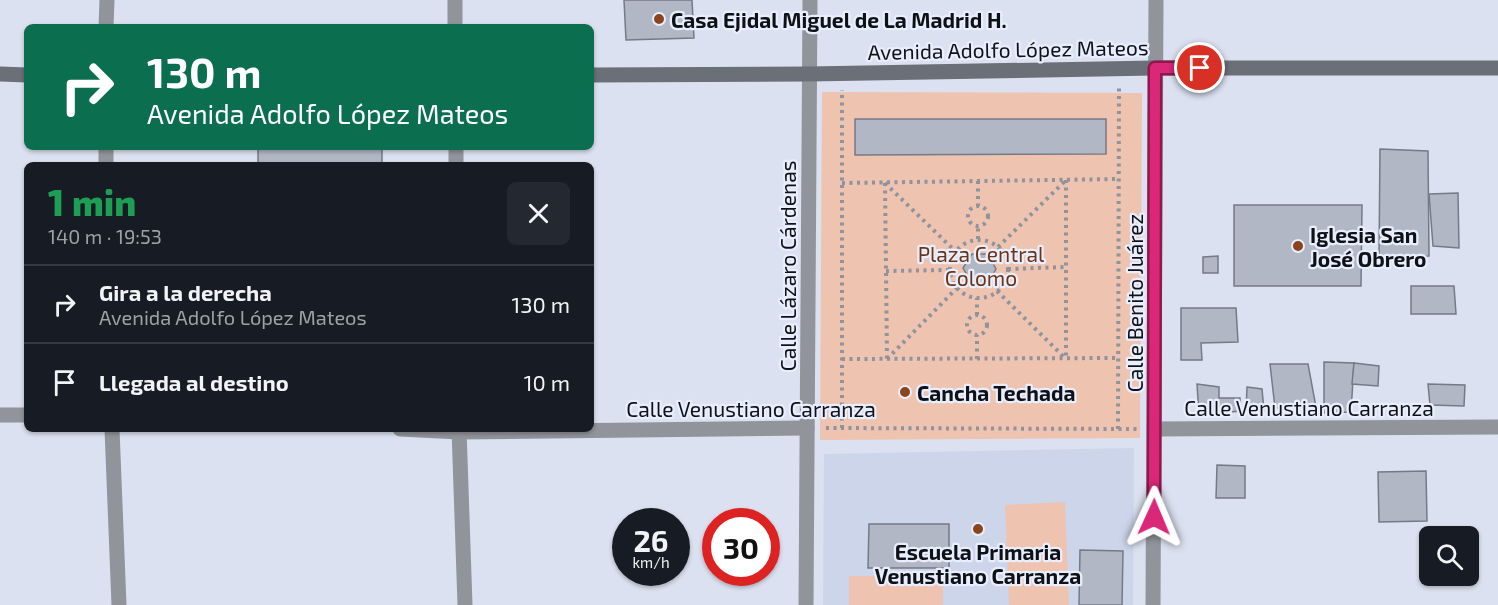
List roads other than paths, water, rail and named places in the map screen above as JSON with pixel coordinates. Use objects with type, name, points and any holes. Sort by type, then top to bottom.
[{"type":"main road","name":"Avenida Adolfo López Mateos","points":[[594,75],[809,74],[1119,68],[1498,68]]},
{"type":"main road","points":[[0,74],[24,75]]},
{"type":"street","points":[[106,24],[107,0]]},
{"type":"street","points":[[455,0],[455,24]]},
{"type":"street","name":"Calle Lázaro Cárdenas","points":[[806,605],[810,0]]},
{"type":"street","name":"Calle Benito Juárez","points":[[1153,605],[1156,0]]},
{"type":"street","points":[[0,415],[24,415]]},
{"type":"street","name":"Calle Venustiano Carranza","points":[[1155,429],[1498,427]]},
{"type":"street","name":"Calle Venustiano Carranza","points":[[594,430],[807,428]]},
{"type":"street","points":[[112,432],[119,605]]},
{"type":"street","points":[[459,432],[465,605]]},
{"type":"place","name":"Casa Ejidal Miguel de La Madrid H.","points":[[659,19]]},
{"type":"place","name":"Iglesia San José Obrero","points":[[1298,246]]},
{"type":"place","name":"Cancha Techada","points":[[905,392]]},
{"type":"place","name":"Escuela Primaria Venustiano Carranza","points":[[978,529]]},
{"type":"park label","name":"Plaza Central Colomo","points":[[981,265]]}]
